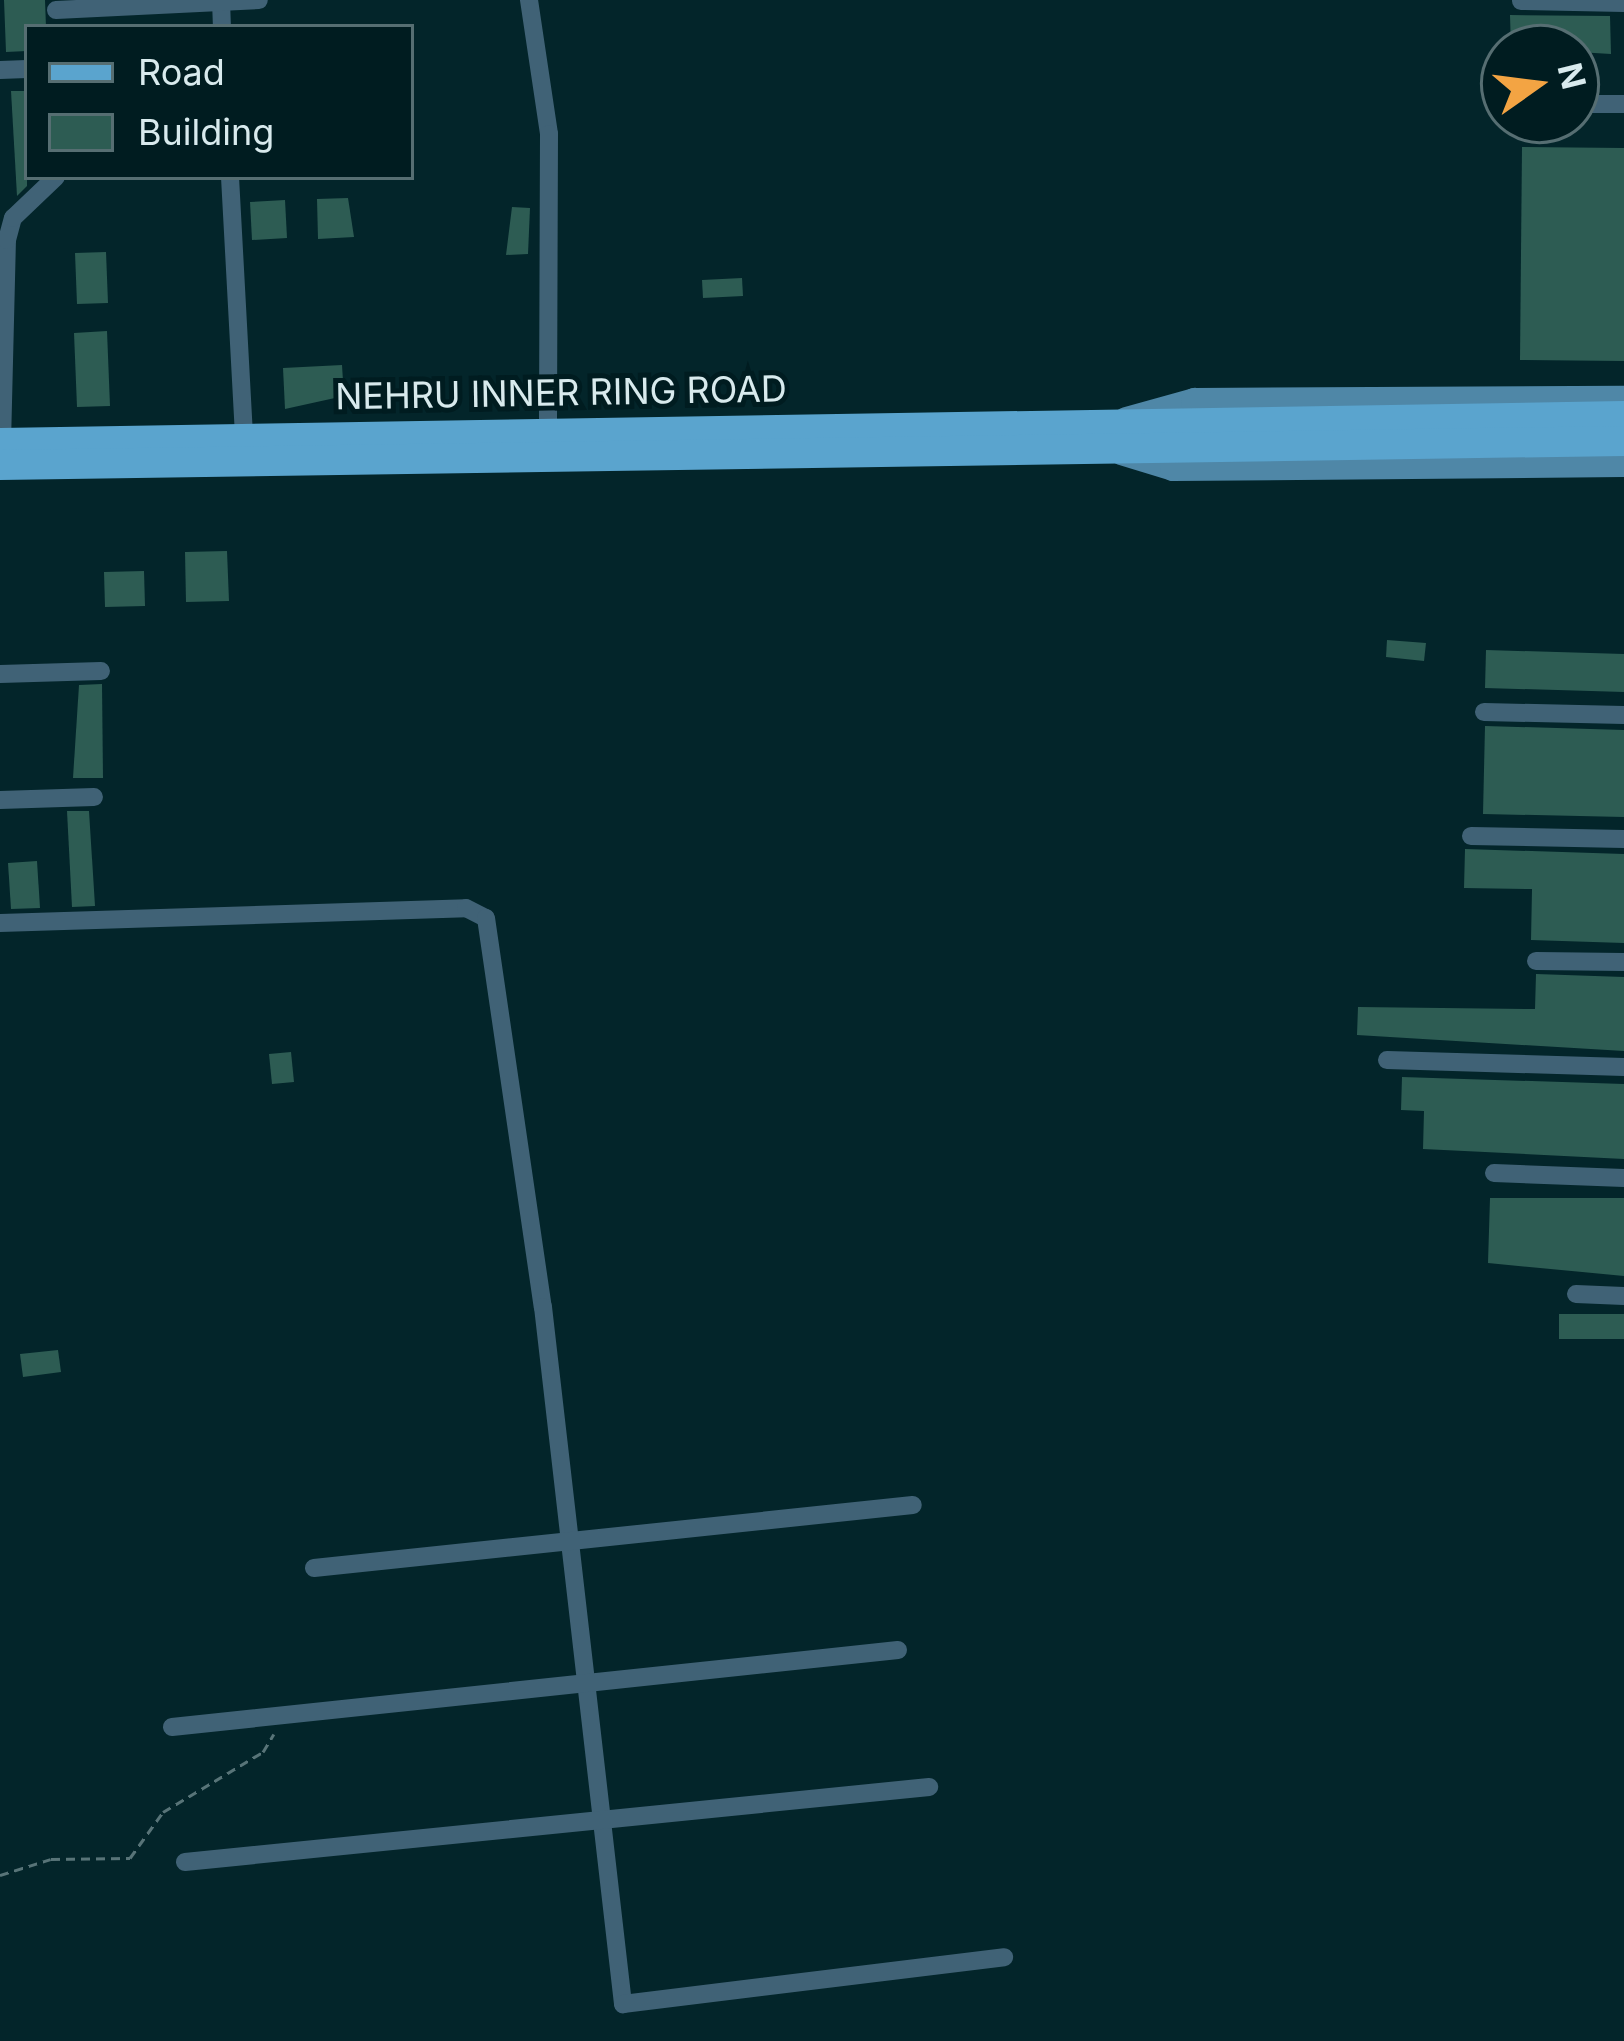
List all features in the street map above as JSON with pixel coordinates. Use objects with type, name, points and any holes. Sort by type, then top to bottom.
[{"type":"main road","points":[[1196,433],[1624,416]]},
{"type":"main road","name":"NEHRU INNER RING ROAD","points":[[1,450],[244,436],[548,432],[958,437]]},
{"type":"main road","name":"NEHRU INNER RING ROAD","points":[[1,450],[1196,433]]},
{"type":"main road","points":[[1196,433],[1624,442]]},
{"type":"street","points":[[56,12],[260,0]]},
{"type":"street","points":[[529,0],[549,134],[548,432]]},
{"type":"street","points":[[1521,2],[1624,3]]},
{"type":"street","points":[[1,450],[7,240],[13,218],[53,180]]},
{"type":"street","points":[[230,180],[244,436]]},
{"type":"street","points":[[1117,434],[1194,401],[1624,399]]},
{"type":"street","points":[[1117,434],[1173,467],[1624,463]]},
{"type":"street","points":[[0,674],[100,671]]},
{"type":"street","points":[[1484,712],[1624,715]]},
{"type":"street","points":[[0,800],[94,796]]},
{"type":"street","points":[[1471,836],[1624,839]]},
{"type":"street","points":[[0,923],[466,908],[486,918],[497,947],[623,2004],[1004,1957]]},
{"type":"street","points":[[1536,961],[1624,962]]},
{"type":"street","points":[[1387,1060],[1624,1067]]},
{"type":"street","points":[[1494,1173],[1624,1178]]},
{"type":"street","points":[[1576,1294],[1624,1296]]},
{"type":"street","points":[[314,1568],[913,1504]]},
{"type":"street","points":[[172,1727],[898,1650]]},
{"type":"street","points":[[185,1862],[929,1787]]},
{"type":"path","points":[[0,1875],[51,1859],[130,1858],[180,1799],[263,1752],[278,1716]]},
{"type":"building","points":[[4,0],[45,0],[46,24],[24,24],[24,51],[6,52]]},
{"type":"building","points":[[1510,15],[1610,16],[1611,54],[1600,53],[1600,24],[1510,24]]},
{"type":"building","points":[[11,91],[24,91],[27,186],[17,196]]},
{"type":"building","points":[[1522,147],[1624,148],[1624,361],[1520,360]]},
{"type":"building","points":[[348,198],[354,237],[318,239],[317,199]]},
{"type":"building","points":[[285,200],[287,238],[252,240],[250,202]]},
{"type":"building","points":[[512,207],[530,208],[528,254],[506,255]]},
{"type":"building","points":[[106,252],[108,303],[77,304],[75,253]]},
{"type":"building","points":[[742,278],[743,296],[703,298],[702,280]]},
{"type":"building","points":[[107,331],[110,406],[77,407],[74,333]]},
{"type":"building","points":[[342,365],[344,396],[285,409],[283,368]]},
{"type":"building","points":[[227,551],[229,601],[186,602],[185,552]]},
{"type":"building","points":[[144,571],[145,606],[105,607],[104,572]]},
{"type":"building","points":[[1387,640],[1426,643],[1424,661],[1386,657]]},
{"type":"building","points":[[1486,650],[1624,654],[1624,692],[1485,688]]},
{"type":"building","points":[[102,684],[103,778],[73,778],[79,685]]},
{"type":"building","points":[[1485,726],[1624,730],[1624,817],[1483,814]]},
{"type":"building","points":[[67,811],[89,811],[95,906],[72,907]]},
{"type":"building","points":[[1465,849],[1624,854],[1624,943],[1531,940],[1532,889],[1464,888]]},
{"type":"building","points":[[37,861],[40,908],[11,909],[8,863]]},
{"type":"building","points":[[1536,974],[1624,977],[1624,1051],[1357,1035],[1358,1007],[1535,1009]]},
{"type":"building","points":[[291,1052],[294,1082],[272,1084],[269,1054]]},
{"type":"building","points":[[1402,1077],[1624,1084],[1624,1159],[1423,1149],[1424,1111],[1401,1110]]},
{"type":"building","points":[[1490,1198],[1624,1198],[1624,1276],[1488,1263]]},
{"type":"building","points":[[1559,1314],[1624,1314],[1624,1339],[1559,1339]]},
{"type":"building","points":[[58,1350],[61,1372],[23,1377],[20,1354]]}]
